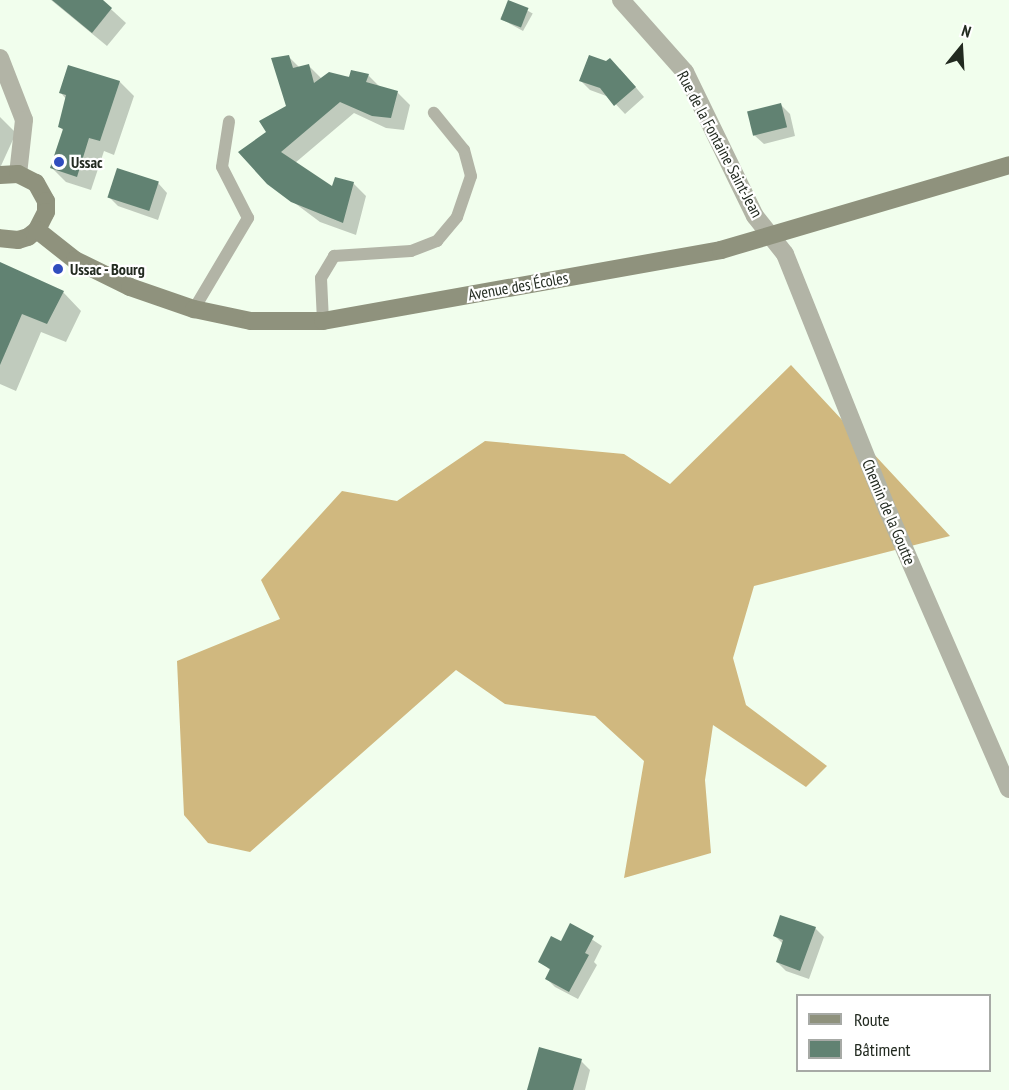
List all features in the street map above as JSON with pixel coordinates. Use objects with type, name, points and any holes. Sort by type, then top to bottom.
[{"type":"street","name":"Rue de la Fontaine Saint-Jean","points":[[621,0],[685,72],[755,216],[771,234]]},
{"type":"street","points":[[0,58],[24,120],[9,174],[36,183],[46,201],[46,212],[37,230],[18,240],[0,238]]},
{"type":"street","name":"Avenue des Écoles","points":[[37,230],[75,260],[130,287],[194,309],[251,321],[323,321],[721,250],[1009,165]]},
{"type":"street","name":"Chemin de la Goutte","points":[[771,234],[785,254],[888,511],[1009,789]]},
{"type":"lane","points":[[323,321],[321,278],[334,256],[411,251],[437,241],[457,217],[471,176],[464,150],[434,113]]},
{"type":"lane","points":[[194,309],[248,218],[222,167],[230,122]]},
{"type":"shaded area","points":[[791,365],[950,536],[754,586],[733,658],[746,705],[827,766],[806,787],[713,725],[705,780],[711,853],[624,878],[644,761],[595,716],[505,704],[456,670],[250,852],[208,843],[184,815],[177,661],[280,619],[261,580],[342,491],[397,501],[485,441],[624,454],[670,484]]},
{"type":"building","points":[[52,0],[103,0],[112,8],[92,33]]},
{"type":"building","points":[[508,0],[529,8],[521,27],[500,20]]},
{"type":"building","points":[[289,55],[293,68],[309,64],[314,83],[329,72],[349,77],[351,70],[369,74],[366,82],[398,91],[391,118],[372,116],[340,102],[281,152],[332,186],[335,177],[354,182],[343,223],[291,202],[267,184],[238,152],[266,132],[259,121],[286,106],[271,58]]},
{"type":"building","points":[[589,55],[606,61],[610,58],[636,87],[614,106],[600,88],[579,81]]},
{"type":"building","points":[[68,65],[120,81],[100,141],[89,138],[77,177],[50,168],[63,129],[58,127],[66,95],[59,93]]},
{"type":"building","points":[[781,103],[787,127],[753,136],[747,111]]},
{"type":"building","points":[[117,168],[159,182],[149,211],[107,197]]},
{"type":"building","points":[[0,262],[64,291],[47,324],[22,314],[0,365]]},
{"type":"building","points":[[780,915],[816,927],[800,971],[776,962],[783,940],[773,936]]},
{"type":"building","points":[[570,923],[594,936],[585,953],[589,955],[569,992],[545,979],[550,969],[538,962],[551,936],[561,941]]},
{"type":"building","points":[[539,1047],[582,1059],[573,1090],[527,1090]]},
{"type":"place","name":"Ussac","points":[[59,162]]},
{"type":"place","name":"Ussac - Bourg","points":[[58,269]]}]
